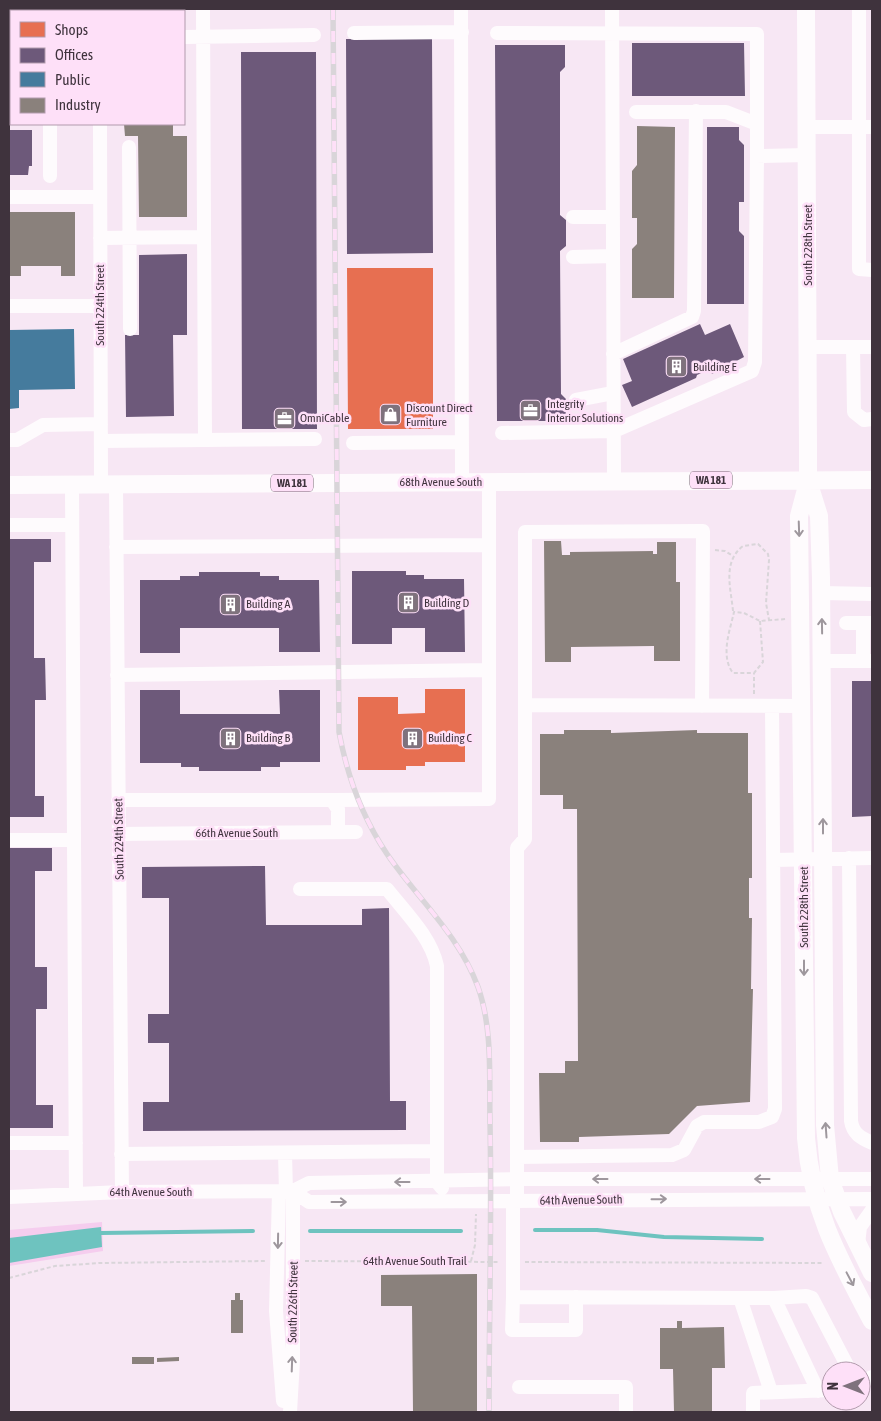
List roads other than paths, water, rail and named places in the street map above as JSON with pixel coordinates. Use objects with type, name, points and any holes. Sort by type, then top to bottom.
[{"type":"main road","name":"South 228th Street","points":[[806,9],[808,482],[798,516],[801,619],[805,1117],[811,1179],[821,1219],[846,1272],[871,1316]]},
{"type":"main road","name":"68th Avenue South","points":[[9,485],[108,486],[614,480],[808,482],[872,480]]},
{"type":"main road","name":"South 228th Street","points":[[808,482],[819,516],[822,593],[825,1125],[830,1179],[836,1198],[872,1273]]},
{"type":"street","points":[[203,9],[205,440]]},
{"type":"street","points":[[461,9],[462,482]]},
{"type":"street","points":[[612,9],[614,480]]},
{"type":"street","points":[[859,9],[866,127],[859,269],[872,270]]},
{"type":"street","points":[[354,33],[462,32]]},
{"type":"street","points":[[497,33],[757,34],[755,362],[752,371],[614,431],[502,433]]},
{"type":"street","points":[[185,36],[314,35]]},
{"type":"street","points":[[613,354],[692,317],[694,311],[696,111]]},
{"type":"street","points":[[636,112],[726,112],[757,124]]},
{"type":"street","points":[[50,125],[50,176]]},
{"type":"street","name":"South 224th Street","points":[[100,125],[101,441],[116,547],[122,1192]]},
{"type":"street","points":[[807,127],[866,127]]},
{"type":"street","points":[[129,147],[130,329]]},
{"type":"street","points":[[757,156],[807,155]]},
{"type":"street","points":[[9,197],[100,197]]},
{"type":"street","points":[[573,217],[613,217]]},
{"type":"street","points":[[100,238],[204,237]]},
{"type":"street","points":[[573,257],[613,256]]},
{"type":"street","points":[[9,306],[100,306]]},
{"type":"street","points":[[808,347],[872,347]]},
{"type":"street","points":[[852,347],[854,412],[864,420],[872,420]]},
{"type":"street","points":[[576,400],[613,393]]},
{"type":"street","points":[[9,440],[17,440],[42,425],[101,424]]},
{"type":"street","points":[[101,441],[315,439]]},
{"type":"street","points":[[353,442],[462,442]]},
{"type":"street","points":[[118,800],[489,799],[489,481]]},
{"type":"street","points":[[72,486],[76,1194]]},
{"type":"street","points":[[9,526],[72,525]]},
{"type":"street","points":[[576,1297],[576,1330],[512,1330],[517,1179],[517,848],[525,839],[525,532],[703,531],[702,706]]},
{"type":"street","points":[[116,547],[489,545]]},
{"type":"street","points":[[822,593],[872,594]]},
{"type":"street","points":[[823,662],[868,661],[868,623],[846,623]]},
{"type":"street","points":[[117,675],[489,670]]},
{"type":"street","points":[[525,705],[802,706]]},
{"type":"street","points":[[517,1156],[672,1155],[684,1150],[697,1126],[704,1122],[759,1122],[772,1117],[775,1109],[772,706]]},
{"type":"street","points":[[332,800],[338,809],[338,832]]},
{"type":"street","name":"66th Avenue South","points":[[119,834],[356,832]]},
{"type":"street","points":[[9,840],[74,840]]},
{"type":"street","points":[[849,858],[851,1122],[852,1129],[861,1138],[872,1143]]},
{"type":"street","points":[[774,860],[872,858]]},
{"type":"street","points":[[300,889],[387,889],[428,942],[438,966],[437,1182],[455,1196],[473,1201]]},
{"type":"street","points":[[9,1143],[76,1143]]},
{"type":"street","points":[[121,1154],[285,1154],[437,1151]]},
{"type":"street","points":[[285,1154],[286,1192]]},
{"type":"street","name":"64th Avenue South","points":[[9,1197],[122,1192],[286,1192],[309,1183],[517,1179],[872,1179]]},
{"type":"street","name":"64th Avenue South","points":[[286,1192],[309,1202],[814,1197],[872,1199]]},
{"type":"street","name":"South 226th Street","points":[[284,1412],[276,1311],[278,1261],[286,1192]]},
{"type":"street","name":"South 226th Street","points":[[286,1192],[294,1261],[290,1412]]},
{"type":"street","points":[[858,1244],[860,1227],[872,1210]]},
{"type":"street","points":[[513,1297],[774,1298],[806,1296],[812,1298],[845,1361]]},
{"type":"street","points":[[740,1298],[771,1392]]},
{"type":"street","points":[[774,1298],[821,1383]]},
{"type":"street","points":[[519,1387],[626,1387],[626,1412]]},
{"type":"street","points":[[753,1412],[753,1393],[821,1390]]},
{"type":"waterway","points":[[535,1230],[597,1230],[664,1237],[762,1239]]},
{"type":"waterway","points":[[101,1233],[253,1231]]},
{"type":"waterway","points":[[310,1231],[461,1231]]},
{"type":"railway","points":[[333,9],[339,732],[351,780],[370,825],[387,854],[460,950],[470,968],[483,1003],[490,1071],[489,1412]]},
{"type":"place","name":"Building E","points":[[677,367]]},
{"type":"place","name":"Integrity Interior Solutions","points":[[531,411]]},
{"type":"place","name":"Discount Direct Furniture","points":[[390,415]]},
{"type":"place","name":"OmniCable","points":[[284,418]]},
{"type":"place","name":"Building D","points":[[408,603]]},
{"type":"place","name":"Building A","points":[[230,604]]},
{"type":"place","name":"Building B","points":[[230,738]]},
{"type":"place","name":"Building C","points":[[412,738]]}]
